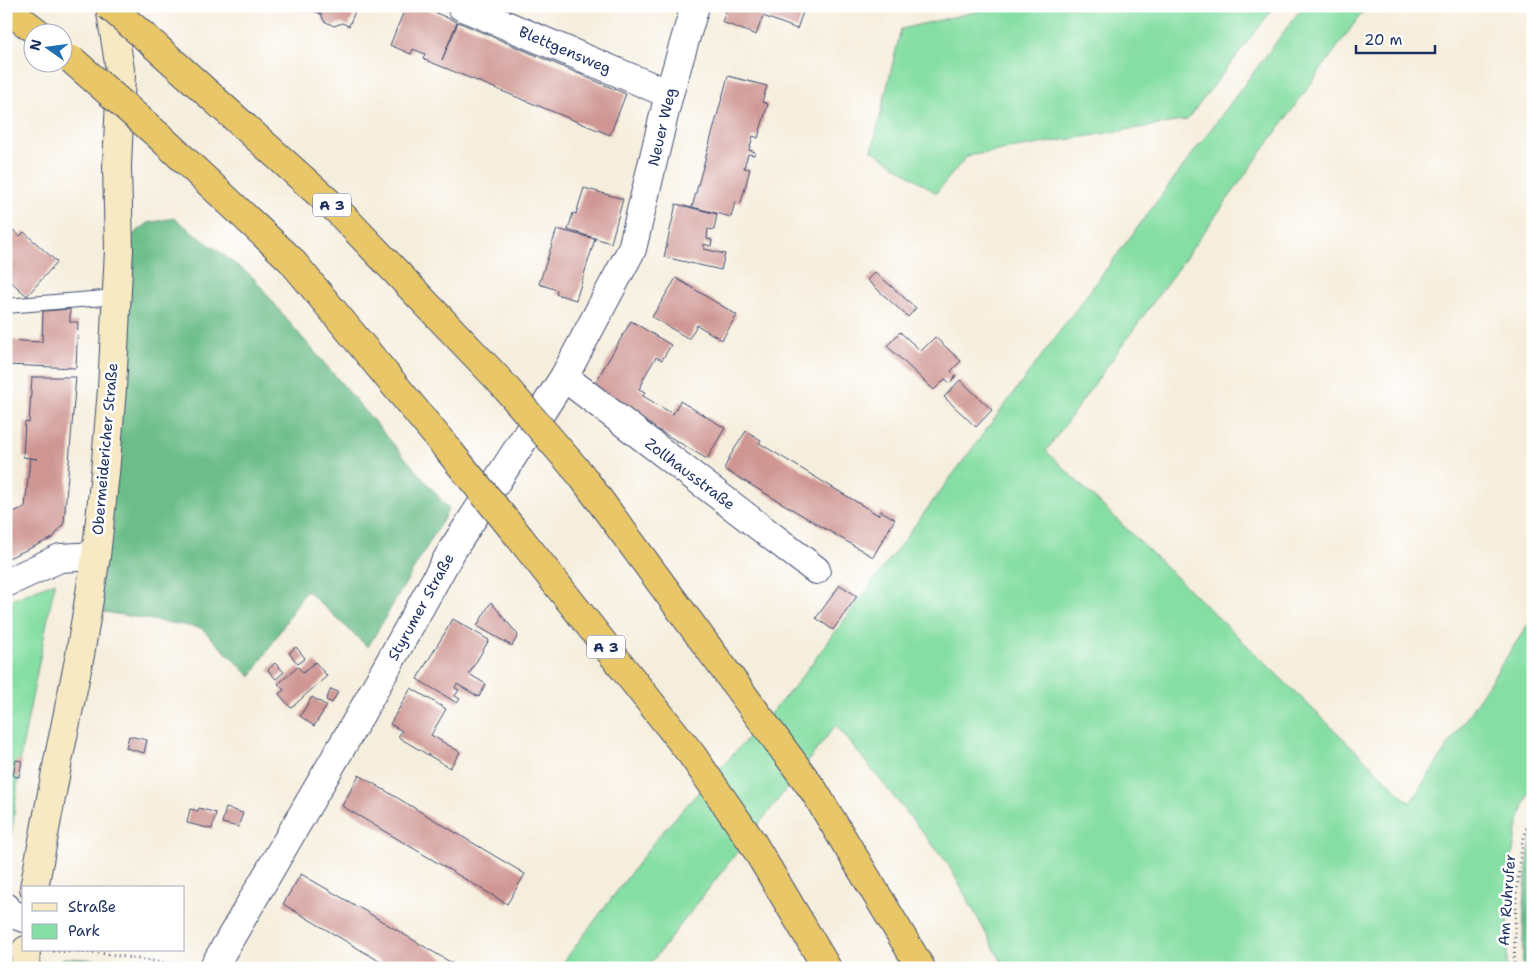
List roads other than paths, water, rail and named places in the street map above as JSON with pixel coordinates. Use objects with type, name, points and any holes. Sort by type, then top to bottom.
[{"type":"highway","name":"A 3","points":[[109,6],[336,208],[499,380],[581,476],[814,792],[922,968]]},
{"type":"highway","points":[[6,8],[24,22]]},
{"type":"highway","name":"A 3","points":[[72,60],[160,137],[291,260],[520,538],[692,755],[752,842],[828,968]]},
{"type":"main road","name":"Obermeidericher Straße","points":[[34,886],[80,655],[96,556],[109,427],[118,249],[117,166],[121,76],[109,6]]},
{"type":"main road","points":[[25,968],[35,952]]},
{"type":"street","name":"Blettgensweg","points":[[461,6],[669,94]]},
{"type":"street","name":"Neuer Weg","points":[[632,249],[669,94],[694,6]]},
{"type":"street","name":"Styrumer Straße","points":[[213,968],[359,717],[451,552],[564,377],[632,249]]},
{"type":"street","name":"Zollhausstraße","points":[[564,377],[816,570]]},
{"type":"street","points":[[6,583],[60,558],[96,556]]},
{"type":"street","points":[[6,907],[9,913],[22,917]]},
{"type":"lane","points":[[6,306],[116,297]]}]
